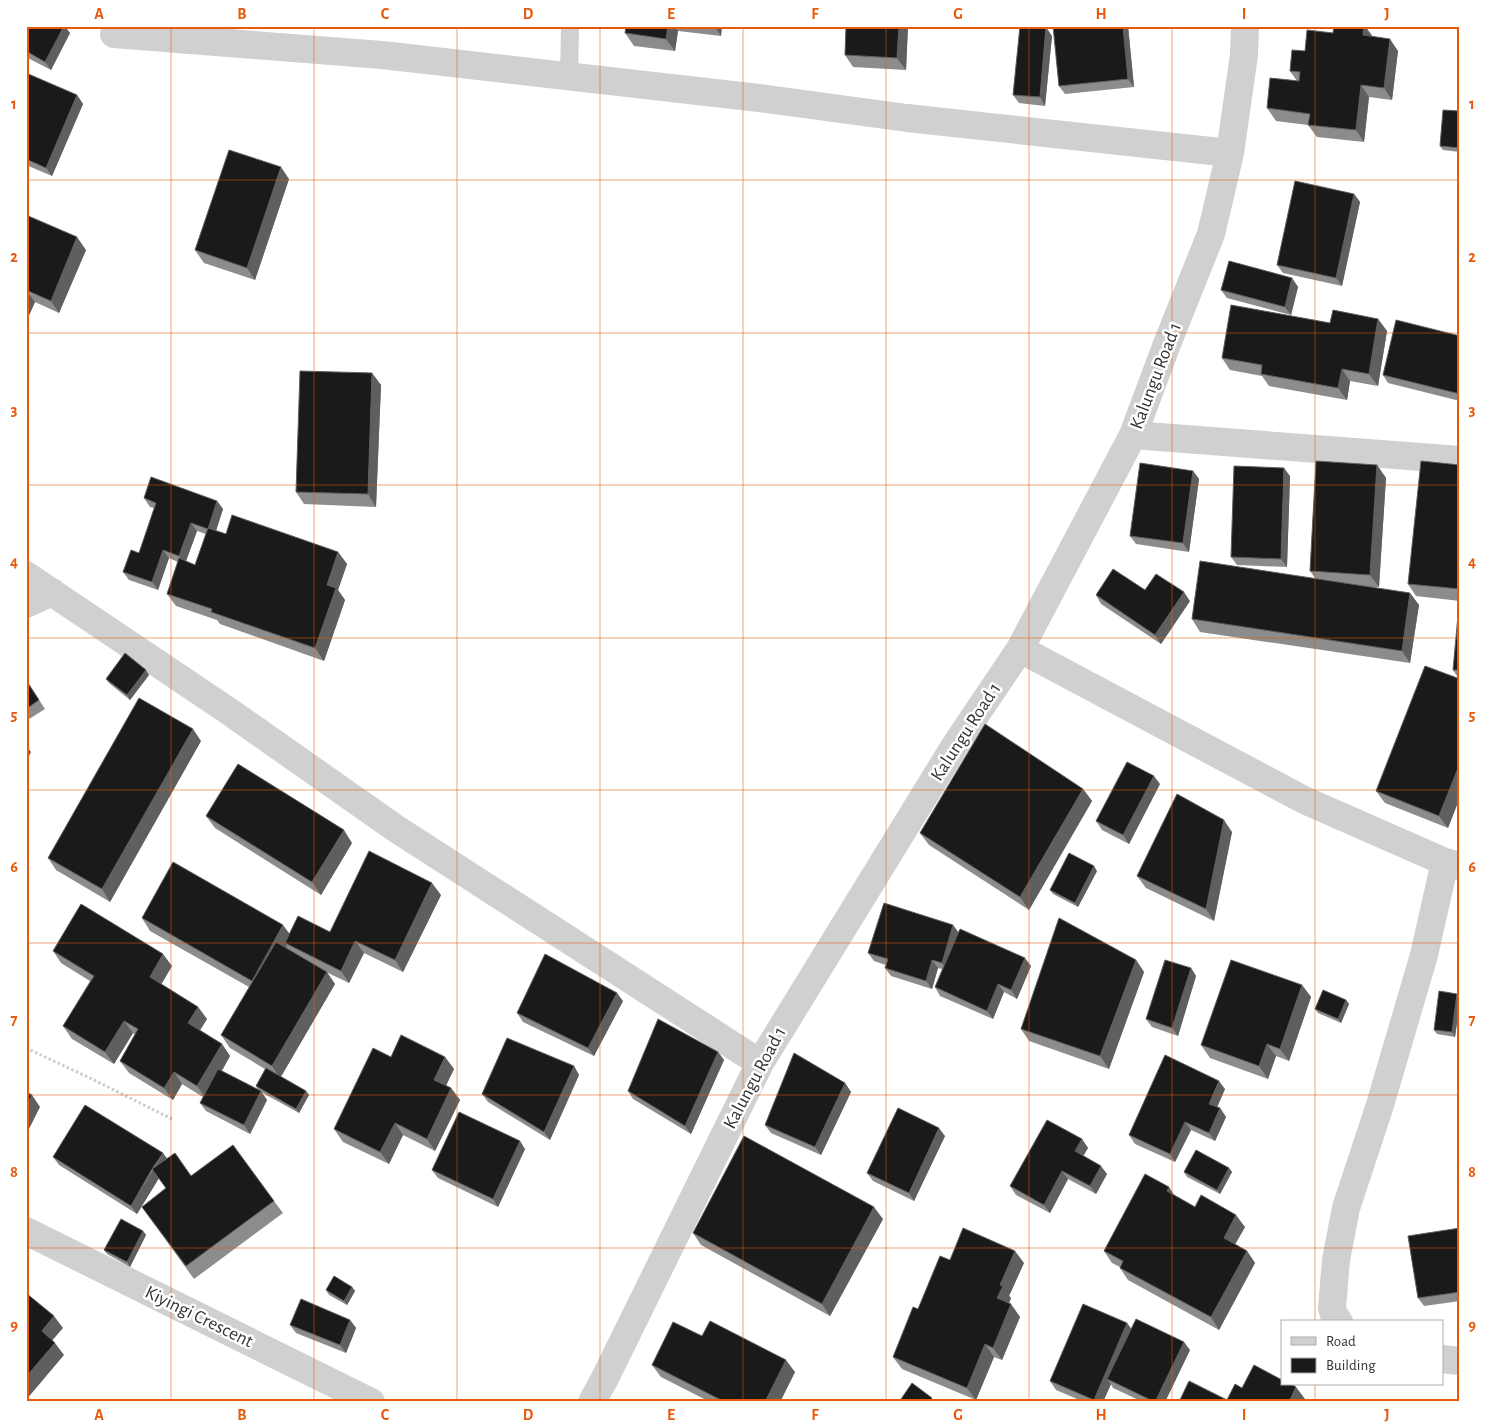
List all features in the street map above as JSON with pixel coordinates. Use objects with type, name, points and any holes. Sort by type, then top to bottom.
[{"type":"street","name":"Kalungu Road 1","points":[[592,1402],[614,1361],[760,1063],[956,744],[1020,649],[1133,435],[1211,234],[1230,153],[1244,55],[1245,26]]},
{"type":"street","points":[[114,34],[382,55],[759,98],[907,118],[1230,153]]},
{"type":"street","points":[[1133,435],[1460,460]]},
{"type":"street","points":[[26,576],[230,712],[395,828],[760,1063]]},
{"type":"street","points":[[26,604],[52,592]]},
{"type":"street","points":[[1020,649],[1304,800],[1452,864],[1380,1105],[1346,1208],[1336,1260],[1332,1308],[1337,1320]]},
{"type":"street","name":"Kiyingi Crescent","points":[[26,1231],[371,1402]]},
{"type":"street","points":[[1444,1358],[1460,1361]]},
{"type":"lane","points":[[569,77],[570,26]]},
{"type":"path","points":[[26,1048],[92,1078],[172,1119]]},
{"type":"building","points":[[26,26],[64,26],[45,62],[26,51]]},
{"type":"building","points":[[626,26],[668,26],[666,39],[625,33]]},
{"type":"building","points":[[846,26],[899,26],[897,58],[845,55]]},
{"type":"building","points":[[1020,26],[1046,27],[1040,97],[1013,95]]},
{"type":"building","points":[[1053,26],[1123,26],[1128,79],[1059,86]]},
{"type":"building","points":[[1334,26],[1364,26],[1363,35],[1390,39],[1384,88],[1361,85],[1356,130],[1308,125],[1310,114],[1267,108],[1270,78],[1299,81],[1300,72],[1290,71],[1292,50],[1305,51],[1307,30],[1333,33]]},
{"type":"building","points":[[26,73],[77,95],[46,168],[26,159]]},
{"type":"building","points":[[1443,110],[1460,111],[1460,148],[1440,146]]},
{"type":"building","points":[[229,150],[281,167],[247,268],[195,250]]},
{"type":"building","points":[[1295,181],[1354,194],[1336,278],[1277,265]]},
{"type":"building","points":[[26,215],[77,237],[51,301],[26,290]]},
{"type":"building","points":[[1229,261],[1292,278],[1285,307],[1221,290]]},
{"type":"building","points":[[1231,305],[1330,323],[1333,310],[1378,319],[1369,374],[1342,369],[1338,388],[1261,374],[1262,365],[1222,358]]},
{"type":"building","points":[[1396,320],[1460,336],[1460,394],[1383,375]]},
{"type":"building","points":[[300,371],[372,373],[368,494],[296,492]]},
{"type":"building","points":[[1316,461],[1377,465],[1370,575],[1310,571]]},
{"type":"building","points":[[1421,461],[1460,465],[1460,589],[1408,584]]},
{"type":"building","points":[[1140,463],[1193,471],[1183,543],[1130,536]]},
{"type":"building","points":[[1234,466],[1284,468],[1281,559],[1231,557]]},
{"type":"building","points":[[151,477],[217,501],[208,529],[191,523],[179,556],[163,550],[152,582],[123,572],[131,550],[139,553],[156,503],[144,498]]},
{"type":"building","points":[[232,515],[338,552],[327,585],[336,588],[315,648],[211,612],[212,609],[167,594],[179,558],[195,565],[208,528],[226,534]]},
{"type":"building","points":[[1200,561],[1410,593],[1402,651],[1192,619]]},
{"type":"building","points":[[1113,569],[1145,590],[1156,574],[1184,592],[1155,635],[1096,595]]},
{"type":"building","points":[[1459,604],[1460,670],[1453,670]]},
{"type":"building","points":[[125,653],[146,670],[127,695],[106,679]]},
{"type":"building","points":[[1425,666],[1460,679],[1460,763],[1439,816],[1376,791]]},
{"type":"building","points":[[26,680],[39,700],[26,709]]},
{"type":"building","points":[[139,698],[193,729],[102,889],[48,858]]},
{"type":"building","points":[[985,724],[1083,789],[1020,897],[920,833]]},
{"type":"building","points":[[1127,762],[1154,776],[1123,835],[1096,821]]},
{"type":"building","points":[[238,764],[344,830],[312,882],[206,816]]},
{"type":"building","points":[[1177,794],[1224,820],[1206,909],[1137,876]]},
{"type":"building","points":[[369,851],[432,883],[395,960],[355,941],[341,971],[285,943],[298,916],[330,932]]},
{"type":"building","points":[[1069,853],[1094,866],[1075,903],[1050,890]]},
{"type":"building","points":[[173,862],[283,925],[252,981],[142,918]]},
{"type":"building","points":[[884,903],[953,925],[942,963],[932,960],[926,981],[885,968],[888,959],[868,953]]},
{"type":"building","points":[[81,904],[163,954],[150,977],[198,1007],[188,1023],[222,1044],[197,1086],[174,1072],[164,1088],[120,1061],[138,1029],[124,1021],[105,1052],[63,1026],[94,976],[53,951]]},
{"type":"building","points":[[1059,918],[1136,960],[1100,1056],[1021,1029]]},
{"type":"building","points":[[960,929],[1025,958],[1011,990],[998,984],[987,1011],[935,987]]},
{"type":"building","points":[[276,942],[327,972],[272,1066],[221,1035]]},
{"type":"building","points":[[545,954],[617,993],[588,1048],[517,1013]]},
{"type":"building","points":[[1165,960],[1191,968],[1172,1028],[1146,1019]]},
{"type":"building","points":[[1231,960],[1302,985],[1280,1049],[1267,1044],[1259,1066],[1201,1045]]},
{"type":"building","points":[[1323,990],[1346,1000],[1338,1019],[1315,1009]]},
{"type":"building","points":[[1439,991],[1457,994],[1452,1032],[1434,1030]]},
{"type":"building","points":[[658,1019],[718,1052],[685,1126],[628,1091]]},
{"type":"building","points":[[401,1035],[445,1057],[434,1080],[451,1088],[427,1139],[395,1123],[380,1152],[334,1129],[373,1048],[391,1057]]},
{"type":"building","points":[[507,1038],[574,1066],[544,1132],[482,1094]]},
{"type":"building","points":[[794,1053],[845,1083],[815,1147],[765,1125]]},
{"type":"building","points":[[1165,1055],[1219,1081],[1209,1104],[1220,1108],[1209,1133],[1185,1122],[1170,1154],[1129,1135]]},
{"type":"building","points":[[266,1068],[306,1091],[296,1109],[256,1086]]},
{"type":"building","points":[[218,1069],[261,1091],[244,1125],[200,1103]]},
{"type":"building","points":[[26,1092],[32,1095],[26,1106]]},
{"type":"building","points":[[85,1105],[163,1153],[131,1206],[53,1157]]},
{"type":"building","points":[[898,1108],[939,1128],[909,1193],[867,1173]]},
{"type":"building","points":[[459,1112],[520,1141],[493,1199],[432,1170]]},
{"type":"building","points":[[1047,1120],[1082,1139],[1075,1151],[1101,1166],[1090,1186],[1062,1171],[1044,1205],[1010,1186]]},
{"type":"building","points":[[744,1136],[874,1207],[822,1304],[693,1233]]},
{"type":"building","points":[[233,1145],[274,1201],[186,1266],[142,1207],[166,1188],[152,1169],[175,1153],[191,1176]]},
{"type":"building","points":[[1196,1150],[1229,1168],[1217,1190],[1184,1172]]},
{"type":"building","points":[[1145,1174],[1169,1187],[1167,1191],[1195,1207],[1201,1195],[1236,1215],[1224,1238],[1247,1251],[1211,1317],[1120,1268],[1123,1261],[1104,1251]]},
{"type":"building","points":[[121,1219],[143,1231],[127,1262],[104,1250]]},
{"type":"building","points":[[963,1228],[1015,1251],[1000,1285],[1003,1286],[997,1298],[1011,1304],[993,1348],[985,1344],[967,1388],[893,1357],[913,1307],[918,1309],[940,1256],[950,1260]]},
{"type":"building","points":[[1460,1228],[1460,1292],[1418,1298],[1408,1236]]},
{"type":"building","points":[[334,1276],[352,1287],[344,1301],[326,1290]]},
{"type":"building","points":[[26,1293],[54,1316],[42,1331],[55,1343],[26,1377]]},
{"type":"building","points":[[301,1299],[350,1320],[340,1345],[290,1325]]},
{"type":"building","points":[[1083,1304],[1127,1323],[1094,1400],[1050,1381]]},
{"type":"building","points":[[1136,1319],[1184,1342],[1155,1402],[1107,1379]]},
{"type":"building","points":[[710,1321],[786,1360],[765,1402],[725,1402],[652,1365],[673,1322],[702,1336]]},
{"type":"building","points":[[1254,1365],[1281,1379],[1281,1386],[1296,1387],[1289,1402],[1179,1402],[1189,1381],[1227,1400],[1235,1384],[1242,1388]]},
{"type":"building","points":[[912,1383],[932,1398],[930,1402],[899,1402]]}]
